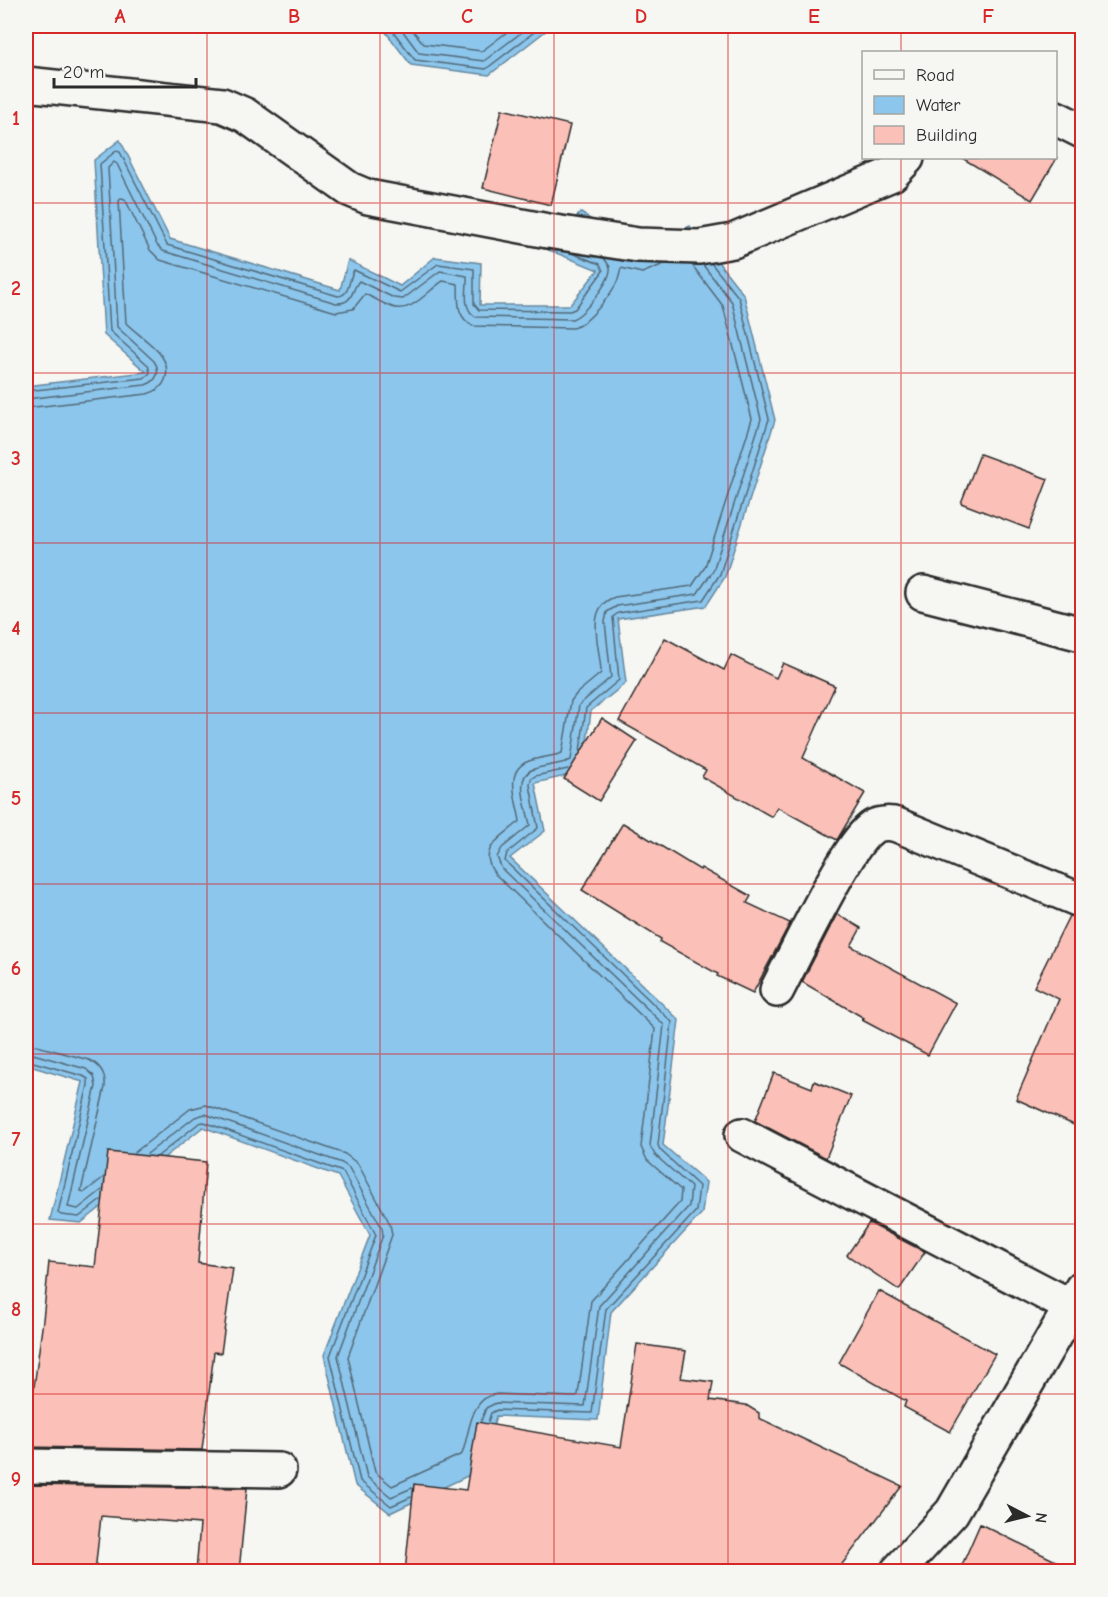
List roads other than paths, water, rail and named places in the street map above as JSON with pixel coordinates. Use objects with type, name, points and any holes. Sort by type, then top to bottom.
[{"type":"street","points":[[26,84],[222,105],[245,115],[349,189],[368,197],[548,231],[638,245],[699,247],[733,241],[892,174],[907,159]]},
{"type":"street","points":[[1057,118],[1083,131]]},
{"type":"street","points":[[923,593],[1083,634]]},
{"type":"street","points":[[777,990],[849,854],[874,826],[891,823],[897,825],[1083,901]]},
{"type":"street","points":[[742,1136],[1077,1298],[952,1512],[897,1572]]},
{"type":"street","points":[[26,1466],[279,1470]]},
{"type":"water","points":[[386,26],[552,26],[489,75],[411,65],[385,31]]},
{"type":"water","points":[[120,140],[170,239],[340,290],[348,260],[400,286],[435,257],[481,263],[480,305],[570,305],[598,270],[539,246],[581,213],[639,251],[690,226],[744,295],[775,420],[725,577],[706,606],[618,619],[626,683],[591,711],[583,772],[535,783],[545,831],[510,858],[679,1020],[663,1145],[706,1182],[702,1213],[611,1312],[598,1420],[496,1416],[482,1469],[390,1513],[355,1485],[324,1355],[370,1235],[338,1176],[203,1127],[81,1223],[50,1220],[83,1082],[26,1065],[26,386],[146,372],[104,335],[94,160]]}]
